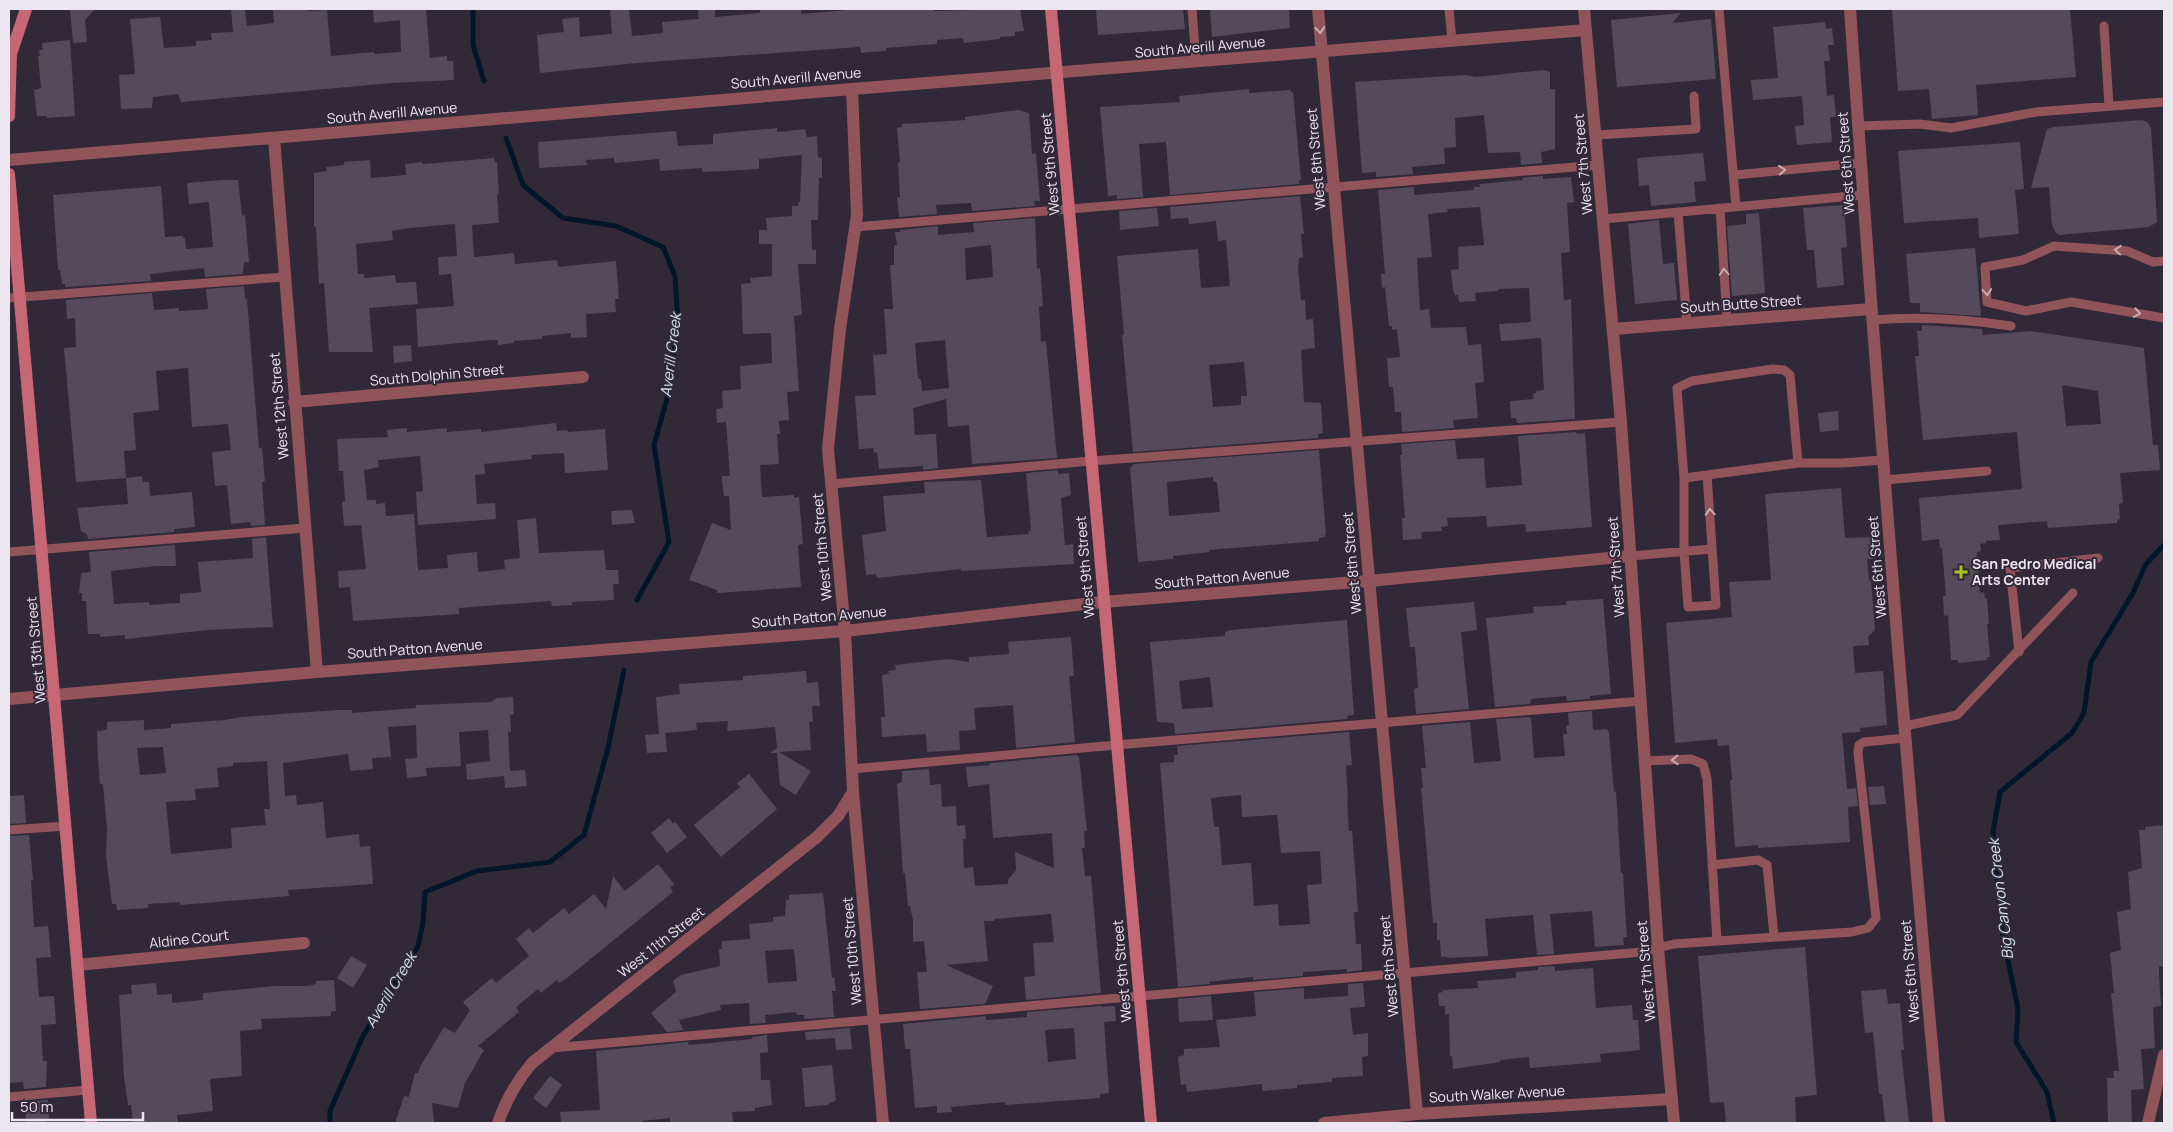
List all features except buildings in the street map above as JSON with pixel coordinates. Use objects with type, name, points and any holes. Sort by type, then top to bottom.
[{"type":"main road","points":[[9,116],[10,54],[26,9]]},
{"type":"main road","name":"West 9th Street","points":[[1051,9],[1151,1123]]},
{"type":"main road","name":"West 13th Street","points":[[9,174],[14,298],[42,550],[91,1123]]},
{"type":"street","name":"West 8th Street","points":[[1318,9],[1417,1114]]},
{"type":"street","name":"West 7th Street","points":[[1584,9],[1621,422],[1658,948],[1674,1123]]},
{"type":"street","name":"West 6th Street","points":[[1850,9],[1871,315],[1939,1123]]},
{"type":"street","name":"South Averill Avenue","points":[[9,160],[852,89],[1586,30]]},
{"type":"street","name":"West 10th Street","points":[[852,89],[857,215],[840,329],[829,440],[831,484],[845,631],[853,792],[884,1123]]},
{"type":"street","name":"West 12th Street","points":[[274,138],[317,672]]},
{"type":"street","name":"South Butte Street","points":[[1612,329],[1727,320],[1871,315]]},
{"type":"street","name":"South Dolphin Street","points":[[294,402],[583,378]]},
{"type":"street","name":"South Patton Avenue","points":[[9,699],[317,672],[845,631],[1103,602],[1369,581],[1630,556]]},
{"type":"street","name":"West 11th Street","points":[[498,1123],[506,1099],[532,1063],[817,837],[838,816],[853,792]]},
{"type":"street","name":"Aldine Court","points":[[77,965],[304,943]]},
{"type":"street","points":[[2148,1123],[2164,1055]]},
{"type":"street","name":"South Walker Avenue","points":[[1324,1123],[1417,1114],[1672,1099]]},
{"type":"lane","points":[[1192,9],[1196,62]]},
{"type":"lane","points":[[1449,9],[1452,41]]},
{"type":"lane","points":[[1719,9],[1736,207]]},
{"type":"lane","points":[[2104,26],[2110,106]]},
{"type":"lane","points":[[1596,135],[1696,129],[1694,96]]},
{"type":"lane","points":[[1858,126],[1920,124],[1950,128],[2036,112],[2164,102]]},
{"type":"lane","points":[[1734,175],[1861,163]]},
{"type":"lane","points":[[855,227],[1599,165]]},
{"type":"lane","points":[[1604,219],[1863,195]]},
{"type":"lane","points":[[1720,208],[1727,320]]},
{"type":"lane","points":[[1678,212],[1687,323]]},
{"type":"lane","points":[[2164,262],[2153,262],[2127,251],[2054,246],[2023,260],[1985,267],[1987,302],[2026,311],[2071,302],[2164,318]]},
{"type":"lane","points":[[14,298],[284,277]]},
{"type":"lane","points":[[1871,315],[2011,326]]},
{"type":"lane","points":[[1707,474],[1716,605],[1688,607],[1684,551],[1684,478],[1677,388],[1692,380],[1773,369],[1784,370],[1790,374],[1798,463]]},
{"type":"lane","points":[[831,484],[1356,440],[1621,422]]},
{"type":"lane","points":[[1684,478],[1798,463],[1842,463],[1883,460]]},
{"type":"lane","points":[[1885,480],[1987,471]]},
{"type":"lane","points":[[9,552],[305,528]]},
{"type":"lane","points":[[1630,556],[1712,549]]},
{"type":"lane","points":[[2019,652],[2010,568],[2098,558]]},
{"type":"lane","points":[[551,1048],[1405,974],[1642,952],[1674,944],[1852,932],[1868,928],[1876,918],[1858,753],[1860,745],[1864,742],[1905,732],[1957,715],[2019,652],[2073,593]]},
{"type":"lane","points":[[852,769],[1642,701]]},
{"type":"lane","points":[[1646,761],[1691,759],[1703,764],[1707,778],[1717,941]]},
{"type":"lane","points":[[9,830],[66,826]]},
{"type":"lane","points":[[1712,865],[1758,860],[1767,865],[1774,936]]},
{"type":"lane","points":[[9,1097],[88,1090]]},
{"type":"waterway","name":"Averill Creek","points":[[473,9],[473,45],[484,81]]},
{"type":"waterway","name":"Averill Creek","points":[[506,138],[523,185],[563,218],[616,226],[663,247],[675,276],[678,324],[668,395],[654,445],[669,542],[637,600]]},
{"type":"waterway","name":"Big Canyon Creek","points":[[2054,1123],[2047,1092],[2016,1042],[2018,1009],[2002,931],[1993,832],[2000,792],[2072,733],[2084,713],[2091,662],[2133,593],[2146,564],[2164,545]]},
{"type":"waterway","name":"Averill Creek","points":[[330,1123],[330,1111],[363,1036],[418,946],[423,923],[425,892],[477,871],[550,862],[584,835],[608,748],[624,670]]},
{"type":"place","name":"San Pedro Medical Arts Center","points":[[1961,572]]}]
